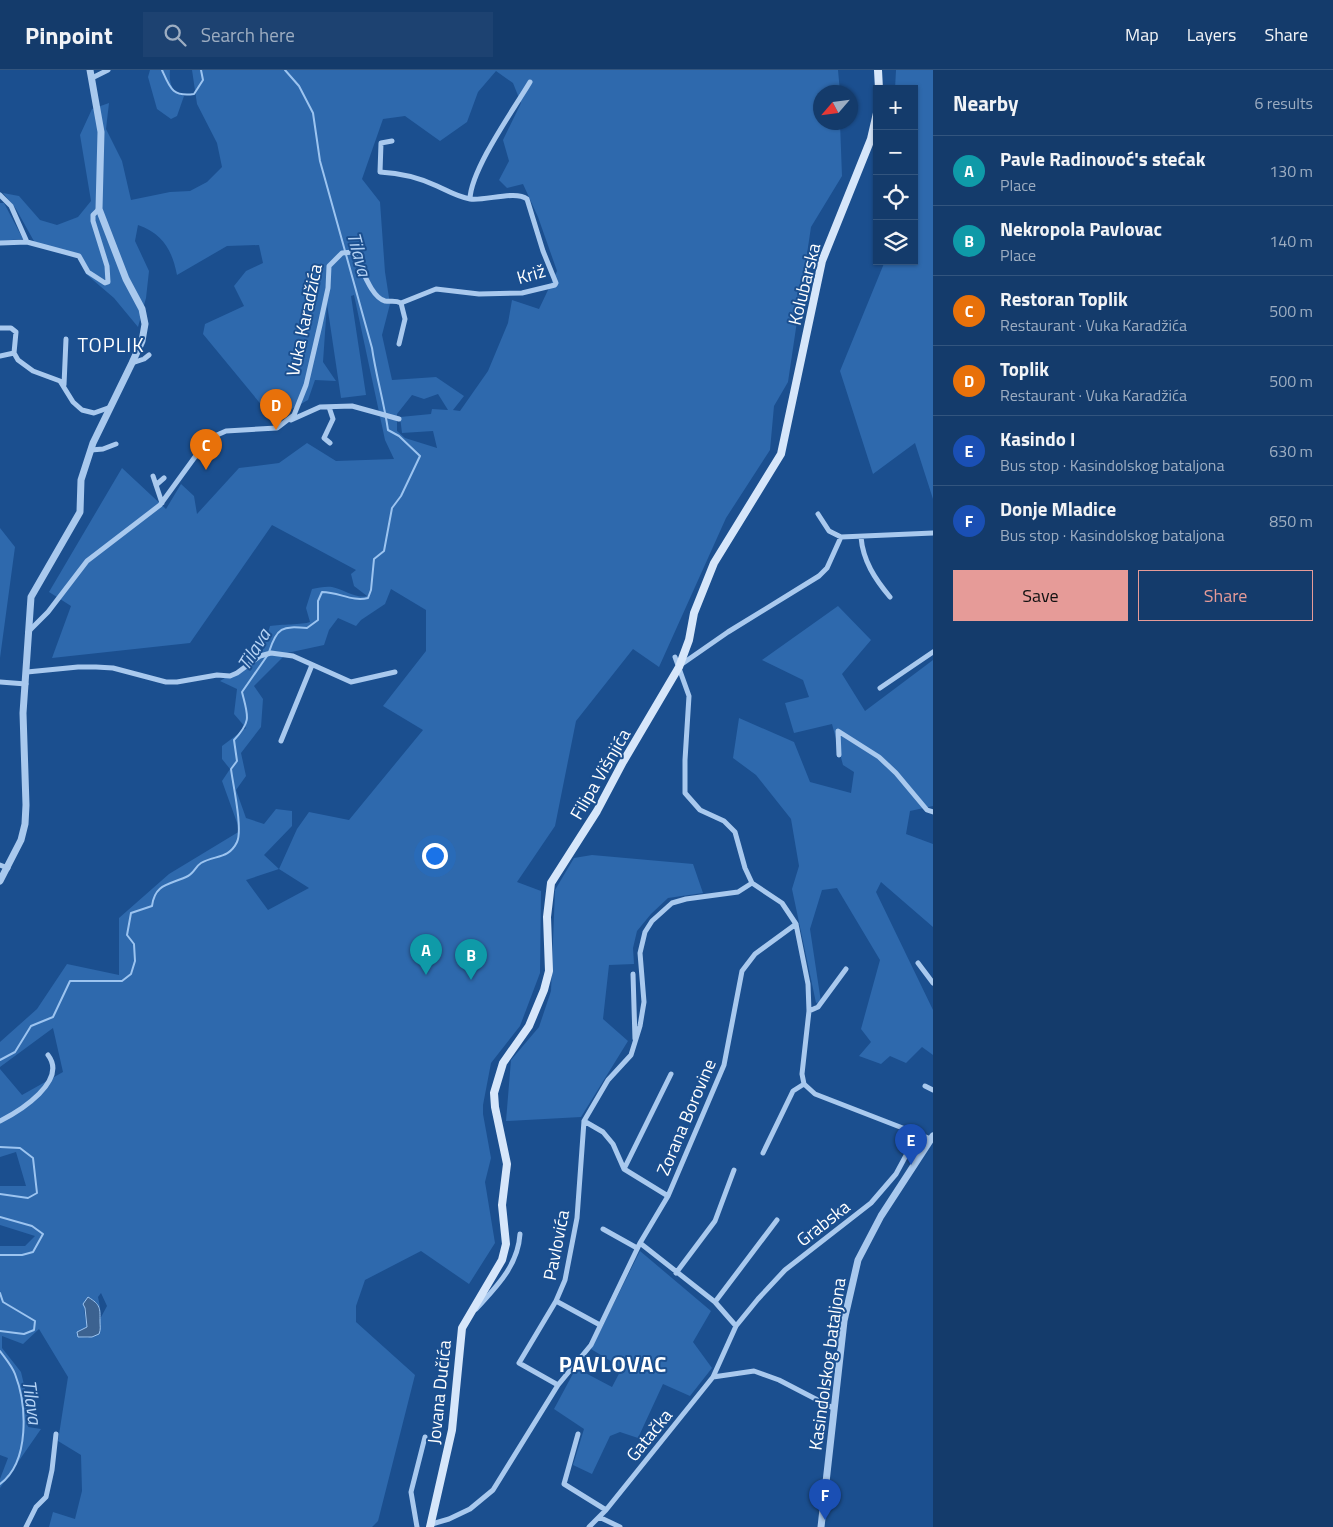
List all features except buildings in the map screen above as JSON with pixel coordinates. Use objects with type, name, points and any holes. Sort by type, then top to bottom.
[{"type":"main road","points":[[878,70],[879,85]]},
{"type":"main road","name":"Kolubarska","points":[[679,667],[689,640],[694,613],[714,564],[776,466],[785,442],[822,261],[873,130]]},
{"type":"main road","name":"Filipa Višnjića","points":[[548,895],[556,874],[597,811],[623,762],[679,667]]},
{"type":"main road","name":"Jovana Dučića","points":[[431,1525],[452,1430],[462,1328],[502,1260],[506,1244],[502,1205],[507,1164],[495,1107],[494,1093],[503,1063],[529,1026],[544,990],[549,971],[548,895]]},
{"type":"street","points":[[0,881],[21,840],[25,824],[23,713],[31,597],[80,512],[82,504],[81,480],[90,450],[108,408],[142,341],[145,324],[142,309],[126,279],[99,209],[101,132],[90,70]]},
{"type":"street","points":[[92,78],[108,70]]},
{"type":"street","points":[[470,199],[470,192],[485,158],[530,82]]},
{"type":"street","name":"Križ","points":[[392,141],[381,143],[380,172],[419,179],[456,196],[470,199],[485,200],[519,195],[527,199],[555,285],[522,293],[479,294],[436,289],[401,303]]},
{"type":"street","points":[[0,195],[11,206],[27,242]]},
{"type":"street","points":[[0,243],[27,242],[79,256],[88,272],[105,283],[108,282],[107,266],[93,221],[93,215],[99,209]]},
{"type":"street","name":"Vuka Karadžića","points":[[287,423],[294,415],[306,385],[328,288],[329,266],[344,252],[354,252],[368,282],[380,298],[385,301],[401,303]]},
{"type":"street","points":[[400,344],[405,320],[404,307],[401,303]]},
{"type":"street","points":[[0,328],[11,328],[16,332],[14,353],[18,360],[33,371],[60,381],[73,402],[82,410],[94,413],[108,408]]},
{"type":"street","points":[[64,385],[66,339]]},
{"type":"street","points":[[0,356],[14,353]]},
{"type":"street","points":[[132,363],[144,360],[149,355]]},
{"type":"street","points":[[28,632],[48,612],[87,561],[150,515],[162,503],[208,439],[226,431],[277,428],[312,409],[329,407],[352,406],[399,419]]},
{"type":"street","points":[[329,407],[333,419],[324,438],[330,443]]},
{"type":"street","points":[[90,450],[103,449],[116,444]]},
{"type":"street","points":[[153,476],[162,503]]},
{"type":"street","points":[[156,485],[164,478]]},
{"type":"street","points":[[818,514],[829,531],[842,537],[933,533]]},
{"type":"street","points":[[679,667],[728,632],[819,576],[827,568],[842,537]]},
{"type":"street","points":[[861,537],[862,549],[870,570],[890,597]]},
{"type":"street","points":[[880,688],[933,652]]},
{"type":"street","points":[[27,672],[78,666],[104,668],[166,682],[177,682],[217,675],[230,676],[269,653],[293,656],[351,682],[395,672]]},
{"type":"street","points":[[675,658],[689,696],[685,760],[686,792],[700,810],[724,821],[734,832],[745,868],[752,883],[782,903],[796,924],[808,984],[809,1011],[802,1074],[804,1084],[815,1094],[917,1135],[932,1137]]},
{"type":"street","points":[[281,741],[312,665]]},
{"type":"street","points":[[0,682],[26,684]]},
{"type":"street","points":[[838,755],[838,731],[879,757],[896,772],[927,810],[933,812]]},
{"type":"street","points":[[0,865],[8,868]]},
{"type":"street","name":"Pavlovića","points":[[558,1385],[519,1363],[556,1301],[565,1280],[577,1218],[584,1121],[608,1080],[631,1055],[635,1043],[644,1002],[641,970],[642,941],[652,921],[672,903],[686,899],[738,892],[752,883]]},
{"type":"street","name":"Zorana Borovine","points":[[431,1525],[464,1512],[494,1490],[558,1385],[591,1345],[639,1246],[668,1196],[724,1065],[742,971],[755,954],[796,924]]},
{"type":"street","points":[[918,963],[933,983]]},
{"type":"street","points":[[809,1011],[818,1007],[846,969]]},
{"type":"street","points":[[633,974],[635,1043]]},
{"type":"street","points":[[0,1121],[28,1104],[39,1094],[53,1070],[54,1063],[48,1055]]},
{"type":"street","name":"Zorana Borovine","points":[[668,1196],[624,1169],[671,1074]]},
{"type":"street","points":[[763,1153],[793,1091],[804,1084]]},
{"type":"street","points":[[925,1086],[933,1090]]},
{"type":"street","points":[[584,1121],[603,1132],[613,1144],[624,1169]]},
{"type":"street","name":"Grabska","points":[[713,1377],[736,1326],[785,1270],[841,1228],[887,1186],[896,1174],[917,1135]]},
{"type":"street","name":"Kasindolskog bataljona","points":[[821,1527],[844,1320],[858,1260],[881,1216],[932,1137]]},
{"type":"street","points":[[676,1273],[715,1222],[734,1170]]},
{"type":"street","name":"Grabska","points":[[715,1302],[778,1220]]},
{"type":"street","points":[[603,1229],[639,1246],[715,1302],[736,1326]]},
{"type":"street","points":[[469,1316],[504,1278],[514,1260],[520,1234]]},
{"type":"street","points":[[556,1301],[600,1325]]},
{"type":"street","points":[[713,1377],[754,1371],[779,1380],[833,1408]]},
{"type":"street","name":"Gatačka","points":[[589,1527],[606,1510],[713,1377]]},
{"type":"street","points":[[26,1527],[36,1507],[46,1497],[52,1470],[56,1434]]},
{"type":"street","points":[[578,1434],[564,1484],[606,1510]]},
{"type":"street","points":[[417,1527],[411,1492],[425,1437]]},
{"type":"street","points":[[599,1517],[620,1527]]},
{"type":"shaded area","points":[[150,70],[170,70],[172,86],[176,92],[184,96],[177,116],[171,119],[157,109],[148,77]]},
{"type":"shaded area","points":[[192,70],[838,70],[839,85],[813,85],[813,130],[840,130],[842,176],[811,227],[788,382],[774,406],[770,450],[726,518],[659,667],[633,649],[576,721],[555,826],[517,882],[541,891],[540,973],[520,1026],[491,1063],[483,1105],[491,1158],[485,1182],[495,1243],[469,1284],[421,1251],[365,1280],[356,1306],[356,1322],[415,1375],[378,1521],[372,1527],[49,1527],[53,1512],[75,1519],[82,1491],[81,1455],[58,1441],[68,1377],[39,1329],[23,1344],[2,1336],[2,1348],[21,1372],[26,1393],[33,1399],[28,1427],[41,1429],[0,1488],[0,1479],[8,1458],[0,1455],[0,1246],[25,1246],[35,1236],[0,1225],[0,1186],[26,1186],[16,1152],[0,1157],[0,1069],[22,1095],[63,1072],[53,1028],[0,1067],[0,1042],[37,1009],[67,964],[119,975],[119,918],[169,874],[240,831],[222,781],[230,769],[222,759],[222,746],[246,728],[234,714],[237,689],[220,681],[261,656],[270,626],[310,622],[306,608],[312,589],[332,587],[354,595],[367,596],[354,586],[351,574],[356,570],[272,525],[190,643],[52,658],[71,606],[49,592],[122,468],[166,509],[181,484],[194,496],[197,514],[239,468],[279,463],[307,443],[336,461],[394,459],[385,440],[354,295],[351,296],[366,395],[341,398],[327,304],[323,362],[336,381],[315,380],[308,400],[273,419],[203,334],[205,324],[244,306],[234,286],[246,271],[263,263],[259,245],[227,246],[177,275],[165,244],[154,233],[138,225],[135,241],[149,271],[146,298],[138,327],[114,298],[86,274],[80,254],[35,243],[16,209],[3,193],[19,196],[40,220],[57,225],[78,217],[91,201],[80,135],[92,109],[109,103],[106,129],[122,161],[131,200],[170,192],[190,191],[207,182],[222,167],[217,143],[197,104]],"holes":[[[496,71],[513,83],[521,103],[503,140],[509,161],[499,180],[507,188],[523,184],[538,217],[557,271],[539,309],[512,300],[508,323],[488,371],[460,411],[453,410],[464,396],[436,377],[392,380],[382,335],[390,304],[385,272],[380,202],[362,179],[383,119],[405,116],[440,141],[467,122],[478,92]],[[438,394],[448,410],[432,409],[431,414],[400,417],[402,433],[433,431],[437,448],[405,438],[397,431],[397,414],[412,395],[424,399]],[[391,589],[426,610],[426,651],[383,706],[423,730],[349,820],[309,812],[297,829],[279,869],[264,855],[292,826],[292,811],[276,809],[264,824],[246,818],[236,790],[246,776],[241,753],[261,727],[263,699],[254,686],[287,653],[324,645],[329,630],[338,618],[356,626],[361,620],[385,604]],[[279,869],[309,888],[268,910],[246,880]],[[101,1293],[107,1306],[100,1319],[100,1326],[88,1338],[78,1337],[78,1332],[87,1327],[84,1310],[88,1297],[100,1307],[98,1297]]]},
{"type":"shaded area","points":[[896,70],[933,70],[933,499],[915,443],[873,474],[840,371],[883,265],[918,265],[918,85],[895,85]]},
{"type":"shaded area","points":[[0,203],[4,203],[23,239],[0,241]]},
{"type":"shaded area","points":[[0,528],[15,547],[0,658]]},
{"type":"shaded area","points":[[838,606],[871,640],[842,674],[865,711],[933,660],[933,806],[910,811],[906,834],[933,844],[933,927],[881,882],[876,892],[933,1010],[933,1055],[922,1047],[906,1063],[890,1056],[881,1064],[859,1056],[871,1042],[861,1029],[880,960],[837,888],[822,890],[810,929],[821,1002],[816,1003],[792,889],[799,866],[791,819],[756,775],[733,758],[739,718],[794,742],[810,782],[851,793],[854,772],[843,765],[832,724],[794,733],[785,703],[809,697],[803,680],[762,660]]},
{"type":"shaded area","points":[[592,855],[693,864],[703,893],[668,898],[637,931],[633,948],[634,964],[609,965],[603,1019],[628,1041],[581,1117],[506,1121],[511,1060],[539,1027],[551,991],[555,890],[574,858]]},
{"type":"shaded area","points":[[640,1251],[711,1311],[693,1342],[712,1368],[690,1396],[663,1384],[638,1438],[620,1432],[610,1436],[592,1474],[573,1465],[584,1429],[554,1409],[576,1368],[612,1387],[622,1368],[591,1349]]},
{"type":"shaded area","points":[[88,1297],[99,1307],[100,1332],[92,1337],[78,1337],[77,1332],[87,1327],[83,1304]]},
{"type":"waterway","name":"Tilava","points":[[162,70],[173,90],[187,95],[194,94],[203,80],[201,70]]},
{"type":"waterway","name":"Tilava","points":[[269,652],[275,637],[282,630],[292,627],[307,628],[318,620],[318,601],[322,592],[356,599],[368,598],[371,590],[374,559],[384,551],[392,508],[401,496],[420,456],[399,436],[388,430],[372,348],[320,161],[313,113],[299,86],[285,70]]},
{"type":"waterway","name":"Tilava","points":[[0,1060],[15,1052],[31,1026],[53,1017],[70,981],[122,981],[131,974],[135,961],[134,944],[127,935],[131,913],[152,906],[156,893],[164,886],[188,876],[201,863],[226,854],[234,847],[239,836],[239,827],[231,769],[237,761],[234,740],[244,728],[247,718],[242,692],[267,656]]},
{"type":"waterway","name":"Tilava","points":[[0,1147],[20,1148],[33,1158],[37,1193],[28,1198],[0,1194]]},
{"type":"waterway","name":"Tilava","points":[[0,1217],[32,1226],[43,1234],[33,1252],[22,1255],[0,1255]]},
{"type":"waterway","name":"Tilava","points":[[0,1293],[3,1302],[35,1321],[34,1330],[24,1334],[0,1331]]},
{"type":"waterway","name":"Tilava","points":[[0,1351],[15,1374],[22,1401],[23,1417],[21,1448],[17,1462],[10,1474],[0,1484]]},
{"type":"place","name":"Toplik","points":[[276,430]]},
{"type":"place","name":"Restoran Toplik","points":[[206,470]]},
{"type":"place","name":"Pavle Radinovoć's stećak","points":[[426,975]]},
{"type":"place","name":"Nekropola Pavlovac","points":[[471,980]]},
{"type":"place","name":"Kasindo I","points":[[911,1165]]},
{"type":"place","name":"Donje Mladice","points":[[825,1520]]},
{"type":"district","name":"TOPLIK","points":[[111,344]]},
{"type":"district","name":"PAVLOVAC","points":[[613,1364]]}]
